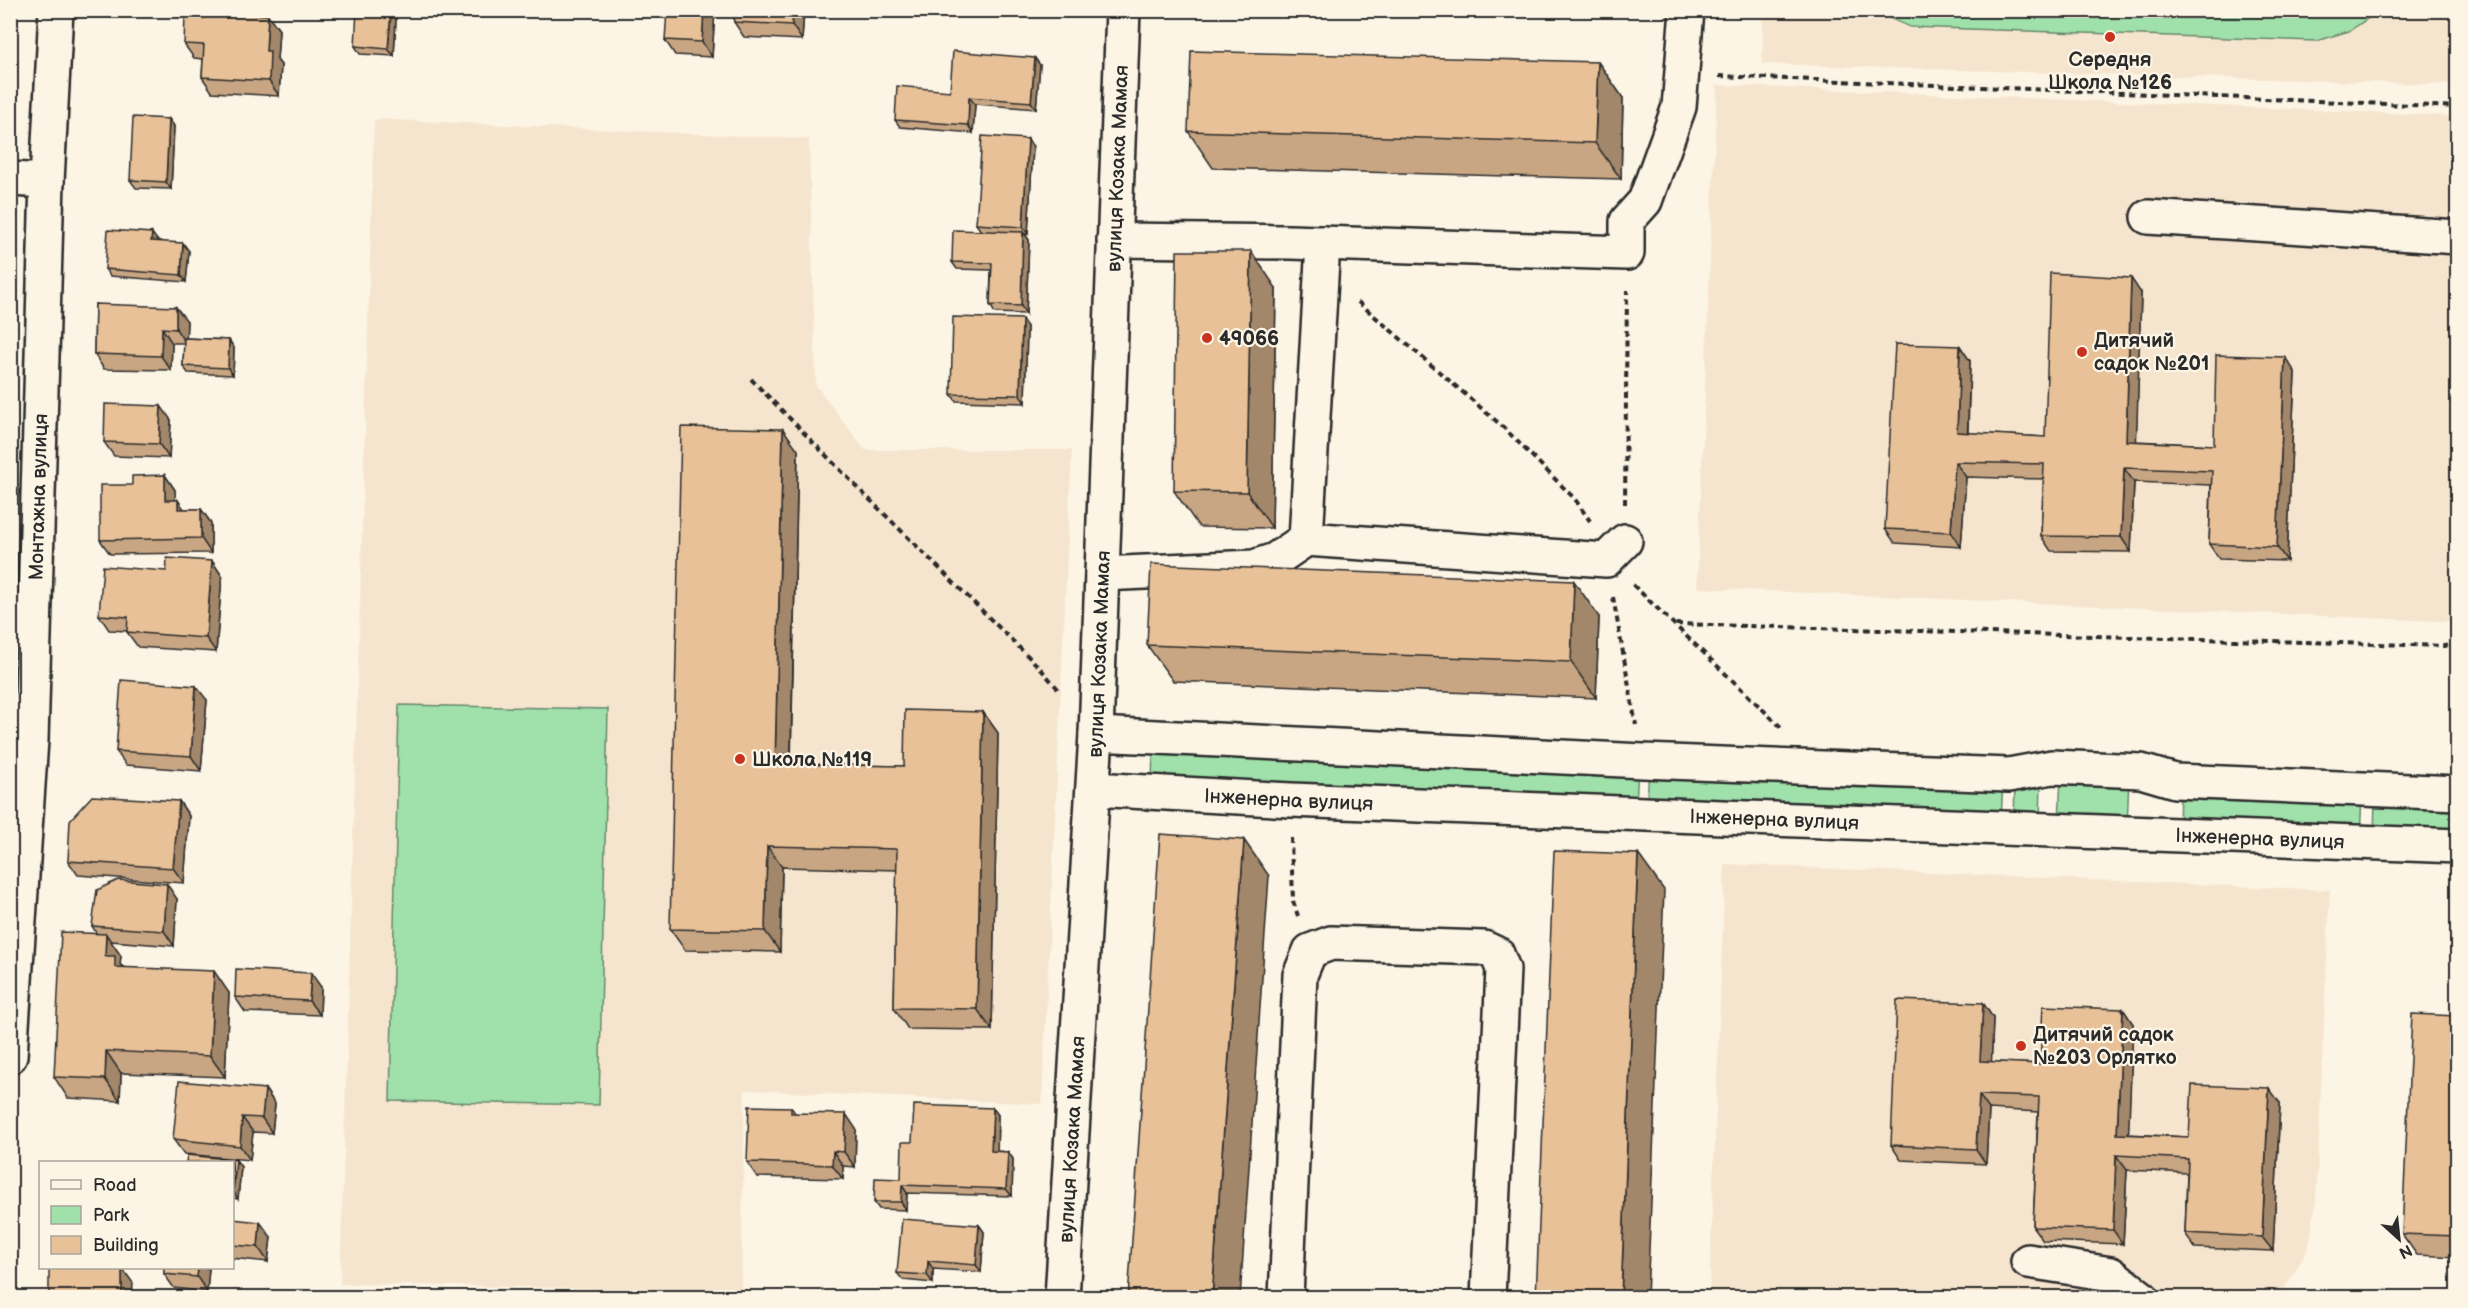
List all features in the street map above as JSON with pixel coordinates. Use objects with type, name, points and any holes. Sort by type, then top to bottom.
[{"type":"street","name":"Монтажна вулиця","points":[[10,1056],[21,739],[56,10]]},
{"type":"street","name":"вулиця Козака Мамая","points":[[1062,1298],[1096,734],[1123,10]]},
{"type":"street","points":[[1114,240],[1323,243],[1627,253],[1627,221],[1645,201],[1679,107],[1687,10]]},
{"type":"street","points":[[10,179],[47,181]]},
{"type":"street","points":[[2148,217],[2457,237]]},
{"type":"street","points":[[1306,539],[1323,243]]},
{"type":"street","points":[[1102,574],[1254,567],[1275,560],[1306,539],[1616,550]]},
{"type":"street","points":[[1096,734],[1974,774],[2009,775],[2052,767],[2129,770],[2175,781],[2457,793]]},
{"type":"street","name":"Інженерна вулиця","points":[[1093,789],[1291,800],[2457,846]]},
{"type":"street","points":[[1286,1298],[1300,975],[1310,951],[1331,943],[1485,948],[1497,954],[1503,969],[1488,1298]]},
{"type":"street","points":[[2028,1261],[2111,1274],[2142,1298]]},
{"type":"path","points":[[1682,74],[2457,107]]},
{"type":"path","points":[[1627,253],[1616,550],[1676,624],[1782,728]]},
{"type":"path","points":[[751,379],[1039,668],[1096,734]]},
{"type":"path","points":[[1676,624],[2445,646],[2457,642]]},
{"type":"path","points":[[1291,800],[1293,901],[1310,951]]},
{"type":"shaded area","name":"Середня Школа №126","points":[[1763,11],[2457,11],[2457,85],[1762,64]]},
{"type":"shaded area","name":"Дитячий садок №201","points":[[1717,85],[2457,116],[2457,622],[1697,588]]},
{"type":"shaded area","points":[[374,119],[809,139],[816,385],[865,450],[1072,450],[1042,1104],[745,1090],[741,1291],[340,1284]]},
{"type":"shaded area","name":"Дитячий садок №203 Орлятко","points":[[1725,864],[2330,890],[2316,1201],[2309,1247],[2280,1297],[1709,1298]]},
{"type":"green space","points":[[1873,11],[2379,11],[2349,31],[2316,41],[1910,27]]},
{"type":"green space","points":[[399,705],[608,709],[599,1105],[390,1101]]},
{"type":"green space","points":[[1153,746],[1638,766],[1636,805],[1152,784]]},
{"type":"green space","points":[[1649,766],[2003,781],[2001,820],[1647,806]]},
{"type":"green space","points":[[2061,775],[2129,777],[2127,826],[2059,823]]},
{"type":"green space","points":[[2015,783],[2041,783],[2040,821],[2014,821]]},
{"type":"green space","points":[[2180,790],[2362,797],[2360,836],[2179,828]]},
{"type":"green space","points":[[2375,798],[2457,802],[2457,840],[2374,837]]},
{"type":"building","points":[[204,10],[268,15],[266,51],[270,51],[269,81],[202,77],[204,45],[184,44],[185,16],[204,18]]},
{"type":"building","points":[[357,10],[391,12],[388,49],[355,46]]},
{"type":"building","points":[[667,10],[704,10],[702,42],[665,40]]},
{"type":"building","points":[[735,10],[793,10],[792,25],[734,22]]},
{"type":"building","points":[[953,51],[1035,58],[1031,102],[969,97],[968,125],[895,120],[897,86],[950,91]]},
{"type":"building","points":[[1191,51],[1598,62],[1595,143],[1188,131]]},
{"type":"building","points":[[133,117],[169,119],[166,182],[130,180]]},
{"type":"building","points":[[982,136],[1028,139],[1023,227],[976,224]]},
{"type":"building","points":[[108,230],[152,233],[151,241],[183,243],[181,275],[105,269]]},
{"type":"building","points":[[953,230],[1023,232],[1021,306],[990,305],[992,263],[952,262]]},
{"type":"building","points":[[1177,251],[1251,251],[1247,492],[1174,491]]},
{"type":"building","points":[[2050,273],[2131,278],[2126,441],[2214,445],[2216,355],[2285,357],[2277,547],[2209,544],[2212,471],[2124,468],[2121,537],[2041,536],[2044,464],[1955,462],[1951,532],[1885,529],[1895,344],[1960,346],[1957,432],[2045,437]]},
{"type":"building","points":[[95,304],[176,307],[176,329],[162,328],[161,356],[94,354]]},
{"type":"building","points":[[953,317],[1022,319],[1020,395],[951,394]]},
{"type":"building","points":[[184,338],[229,340],[228,368],[183,366]]},
{"type":"building","points":[[105,404],[161,406],[159,444],[104,442]]},
{"type":"building","name":"Школа №119","points":[[681,427],[783,429],[775,764],[904,766],[905,710],[983,712],[977,1009],[894,1008],[897,849],[767,846],[765,931],[670,929]]},
{"type":"building","points":[[165,475],[165,500],[178,500],[178,509],[201,509],[201,538],[100,540],[100,485],[132,485],[132,476]]},
{"type":"building","points":[[167,558],[212,561],[206,638],[127,632],[128,617],[99,615],[103,566],[166,571]]},
{"type":"building","points":[[1151,564],[1574,581],[1571,662],[1147,645]]},
{"type":"building","points":[[121,680],[196,686],[191,756],[116,751]]},
{"type":"building","points":[[92,796],[179,801],[173,868],[68,861],[70,820]]},
{"type":"building","points":[[1160,834],[1244,840],[1212,1298],[1128,1298]]},
{"type":"building","points":[[1554,851],[1638,854],[1621,1298],[1536,1298]]},
{"type":"building","points":[[118,880],[167,884],[164,931],[92,926],[97,890]]},
{"type":"building","points":[[61,932],[106,934],[105,956],[115,956],[115,967],[214,971],[210,1056],[106,1051],[105,1079],[54,1077]]},
{"type":"building","points":[[236,969],[311,973],[309,1001],[235,997]]},
{"type":"building","points":[[1897,1000],[1983,1003],[1980,1061],[2040,1064],[2043,1006],[2123,1009],[2117,1134],[2189,1137],[2192,1085],[2269,1088],[2262,1237],[2185,1233],[2188,1159],[2116,1155],[2113,1230],[2033,1227],[2039,1097],[1979,1095],[1976,1149],[1891,1145]]},
{"type":"building","points":[[2412,1014],[2457,1016],[2457,1236],[2402,1234]]},
{"type":"building","points":[[179,1081],[265,1089],[262,1118],[242,1117],[240,1146],[173,1139]]},
{"type":"building","points":[[914,1105],[993,1108],[991,1151],[1008,1152],[1006,1189],[902,1185],[901,1202],[874,1202],[875,1178],[901,1179],[902,1142],[912,1142]]},
{"type":"building","points":[[749,1106],[791,1107],[791,1113],[846,1114],[844,1152],[833,1151],[832,1165],[747,1162]]},
{"type":"building","points":[[187,1155],[236,1160],[234,1181],[234,1161],[186,1161]]},
{"type":"building","points":[[234,1219],[260,1222],[258,1247],[234,1245]]},
{"type":"building","points":[[902,1219],[979,1225],[976,1265],[928,1261],[927,1275],[897,1273]]},
{"type":"building","points":[[49,1269],[122,1269],[122,1298],[49,1298]]},
{"type":"building","points":[[164,1269],[198,1269],[197,1277],[164,1274]]},
{"type":"place","name":"Середня Школа №126","points":[[2110,37]]},
{"type":"place","name":"49066","points":[[1207,338]]},
{"type":"place","name":"Дитячий садок №201","points":[[2082,352]]},
{"type":"place","name":"Школа №119","points":[[740,759]]},
{"type":"place","name":"Дитячий садок №203 Орлятко","points":[[2021,1046]]}]
